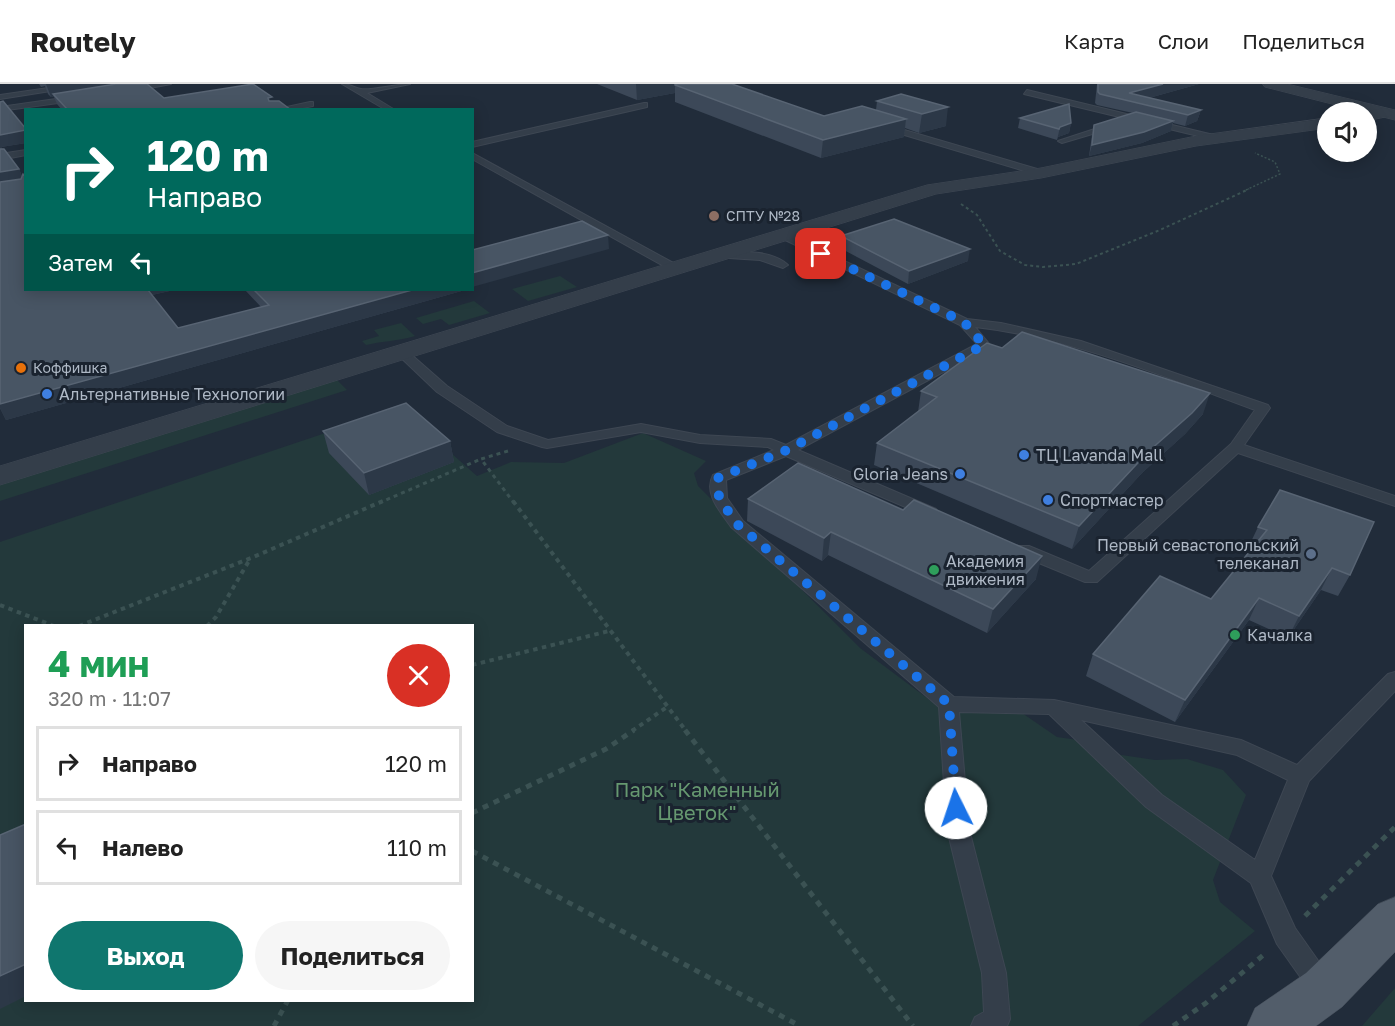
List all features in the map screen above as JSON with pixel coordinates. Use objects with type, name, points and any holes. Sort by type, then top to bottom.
[{"type":"main road","points":[[1273,1026],[1324,990],[1395,919]]},
{"type":"street","points":[[1270,84],[1343,102]]},
{"type":"street","points":[[0,476],[673,267],[934,189],[1041,173],[1172,146],[1317,125]]},
{"type":"lane","points":[[0,97],[91,84]]},
{"type":"lane","points":[[116,92],[136,86],[167,84]]},
{"type":"lane","points":[[346,84],[388,108]]},
{"type":"lane","points":[[360,92],[406,84]]},
{"type":"lane","points":[[1286,84],[1344,102]]},
{"type":"lane","points":[[1027,92],[1222,138]]},
{"type":"lane","points":[[0,109],[81,97]]},
{"type":"lane","points":[[287,108],[310,104]]},
{"type":"lane","points":[[474,146],[644,105]]},
{"type":"lane","points":[[1062,141],[1134,118]]},
{"type":"lane","points":[[871,123],[1041,173]]},
{"type":"lane","points":[[0,157],[24,152]]},
{"type":"lane","points":[[474,156],[673,267]]},
{"type":"lane","points":[[781,234],[964,322],[984,345],[787,450],[718,478],[719,498],[737,524],[949,704],[1054,707],[1241,748],[1300,776]]},
{"type":"lane","points":[[713,255],[754,255],[771,258],[783,265]]},
{"type":"lane","points":[[964,322],[991,323],[1054,338],[1263,408],[1236,447],[1091,578],[1006,543]]},
{"type":"lane","points":[[402,353],[442,389],[502,429],[548,444],[641,428],[700,439],[771,443],[942,516]]},
{"type":"lane","points":[[1236,447],[1395,501]]},
{"type":"lane","points":[[1260,876],[1300,776],[1395,679]]},
{"type":"lane","points":[[949,704],[958,829],[994,973],[997,1019],[984,1026]]},
{"type":"lane","points":[[1054,707],[1154,801],[1260,876],[1286,936],[1324,990]]},
{"type":"path","points":[[934,189],[977,215],[1000,251],[1025,265],[1043,267],[1076,264],[1170,226],[1280,174],[1275,162],[1222,138]]},
{"type":"path","points":[[84,624],[250,558],[481,459],[515,449]]},
{"type":"path","points":[[481,459],[667,707],[914,1026]]},
{"type":"path","points":[[209,624],[216,617],[250,558]]},
{"type":"path","points":[[0,605],[49,624]]},
{"type":"path","points":[[474,665],[609,631]]},
{"type":"path","points":[[474,812],[606,749],[667,707]]},
{"type":"path","points":[[474,852],[800,1026]]},
{"type":"path","points":[[274,1026],[287,1002]]},
{"type":"green space","points":[[560,276],[577,287],[528,301],[512,289]]},
{"type":"green space","points":[[474,301],[490,313],[449,325],[441,319],[423,324],[416,318]]},
{"type":"green space","points":[[401,323],[415,336],[366,345],[362,341],[379,336],[374,330]]},
{"type":"green space","points":[[335,378],[347,390],[0,501],[0,482]]},
{"type":"green space","name":"Парк \"Каменный Цветок\"","points":[[388,412],[408,415],[477,476],[511,462],[564,463],[643,433],[706,461],[694,473],[698,486],[860,648],[939,707],[1022,713],[1057,737],[1085,741],[1115,754],[1155,760],[1187,759],[1223,770],[1246,795],[1213,880],[1220,902],[1255,931],[1138,1026],[0,1026],[0,542]]},
{"type":"green space","points":[[1395,988],[1395,1026],[1362,1026]]},
{"type":"building","points":[[116,84],[147,84],[164,98],[253,84],[272,97],[268,98],[269,101],[279,101],[288,108],[66,108],[53,94]]},
{"type":"building","points":[[675,84],[732,84],[824,116],[862,106],[906,119],[823,140]]},
{"type":"building","points":[[1098,84],[1163,84],[1129,93],[1201,110],[1188,115],[1100,94]]},
{"type":"building","points":[[901,94],[948,107],[922,114],[877,101]]},
{"type":"building","points":[[3,101],[24,127],[24,130],[0,135],[0,102]]},
{"type":"building","points":[[1069,104],[1071,123],[1059,129],[1020,118]]},
{"type":"building","points":[[1136,112],[1173,121],[1144,132],[1092,145],[1094,125]]},
{"type":"building","points":[[0,149],[4,149],[19,169],[0,172]]},
{"type":"building","points":[[23,174],[24,291],[149,291],[178,328],[269,305],[255,291],[408,291],[0,404],[0,182],[21,179]]},
{"type":"building","points":[[894,219],[970,249],[909,271],[841,236]]},
{"type":"building","points":[[582,221],[608,235],[474,272],[474,249]]},
{"type":"building","name":"ТЦ Lavanda Mall","points":[[1022,332],[1210,393],[1192,413],[1149,451],[1079,526],[877,443],[937,397],[921,391],[987,343],[1002,348]]},
{"type":"building","points":[[406,403],[450,441],[364,473],[323,431]]},
{"type":"building","points":[[798,463],[903,510],[914,500],[1042,556],[993,609],[831,532],[824,538],[748,499]]},
{"type":"building","points":[[1280,490],[1374,522],[1350,575],[1332,568],[1299,616],[1259,598],[1185,700],[1093,654],[1160,576],[1211,599],[1267,530],[1258,527]]},
{"type":"building","points":[[24,825],[24,965],[0,976],[0,835]]},
{"type":"place","name":"СПТУ №28","points":[[714,216]]},
{"type":"place","name":"Коффишка","points":[[21,368]]},
{"type":"place","name":"Альтернативные Технологии","points":[[47,394]]},
{"type":"place","name":"ТЦ Lavanda Mall","points":[[1024,455]]},
{"type":"place","name":"Gloria Jeans","points":[[960,474]]},
{"type":"place","name":"Спортмастер","points":[[1048,500]]},
{"type":"place","name":"Первый севастопольский телеканал","points":[[1311,554]]},
{"type":"place","name":"Академия движения","points":[[934,570]]},
{"type":"place","name":"Качалка","points":[[1235,635]]},
{"type":"route","points":[[821,254],[964,322],[984,345],[787,450],[718,478],[719,498],[737,524],[949,704],[956,808]]}]
